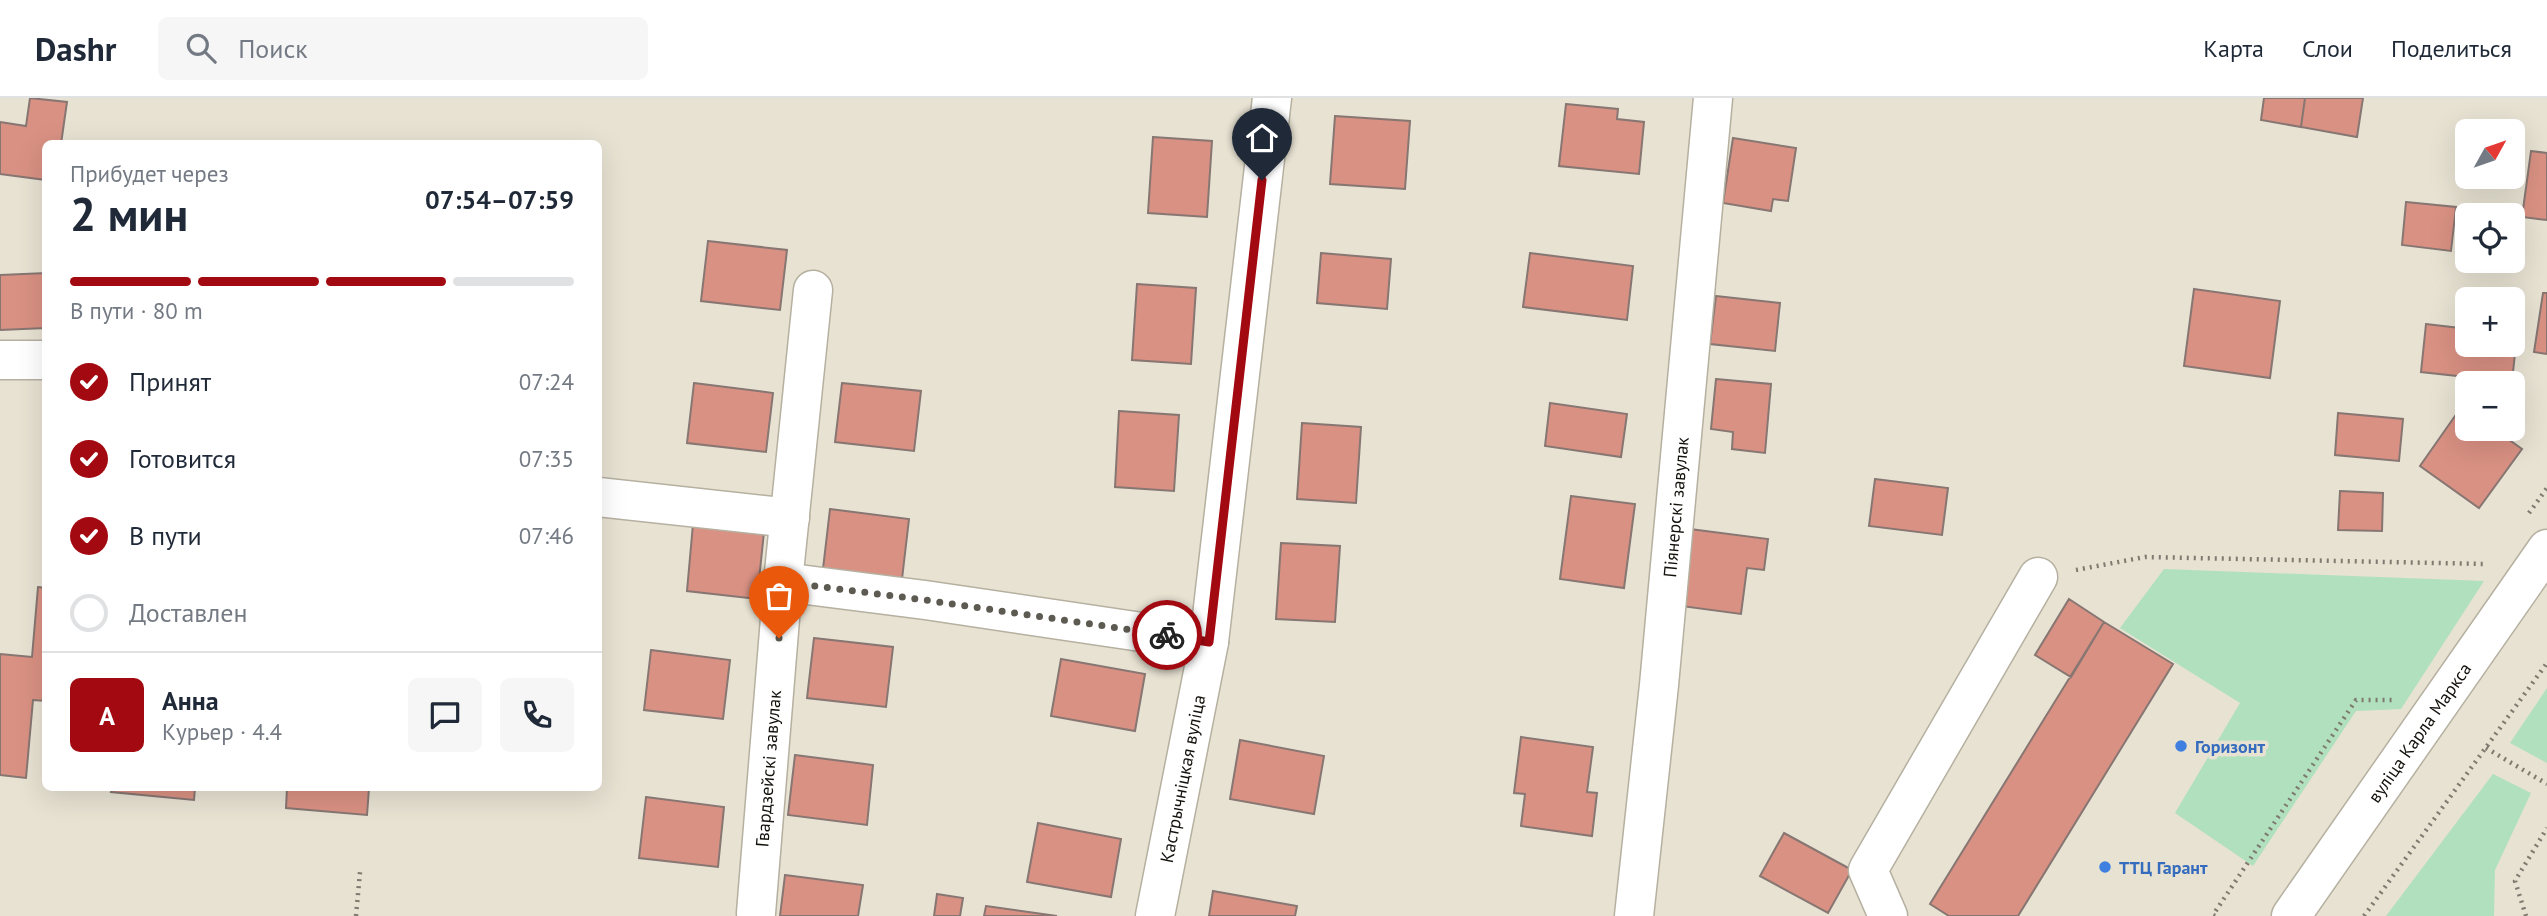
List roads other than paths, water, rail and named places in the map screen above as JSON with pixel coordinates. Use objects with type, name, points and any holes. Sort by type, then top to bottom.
[{"type":"street","name":"Кастрычніцкая вуліца","points":[[1155,916],[1209,642],[1272,98]]},
{"type":"street","name":"Піянерскі завулак","points":[[1634,916],[1661,671],[1713,98]]},
{"type":"street","name":"Гвардзейскі завулак","points":[[756,913],[783,582],[813,290]]},
{"type":"street","points":[[0,360],[42,360]]},
{"type":"street","points":[[602,497],[790,519]]},
{"type":"street","name":"вуліца Карла Маркса","points":[[2291,916],[2536,535]]},
{"type":"street","points":[[1888,916],[1868,870],[2038,577]]},
{"type":"street","points":[[783,582],[1209,642]]},
{"type":"place","name":"Горизонт","points":[[2181,746]]},
{"type":"place","name":"ТТЦ Гарант","points":[[2105,867]]}]
